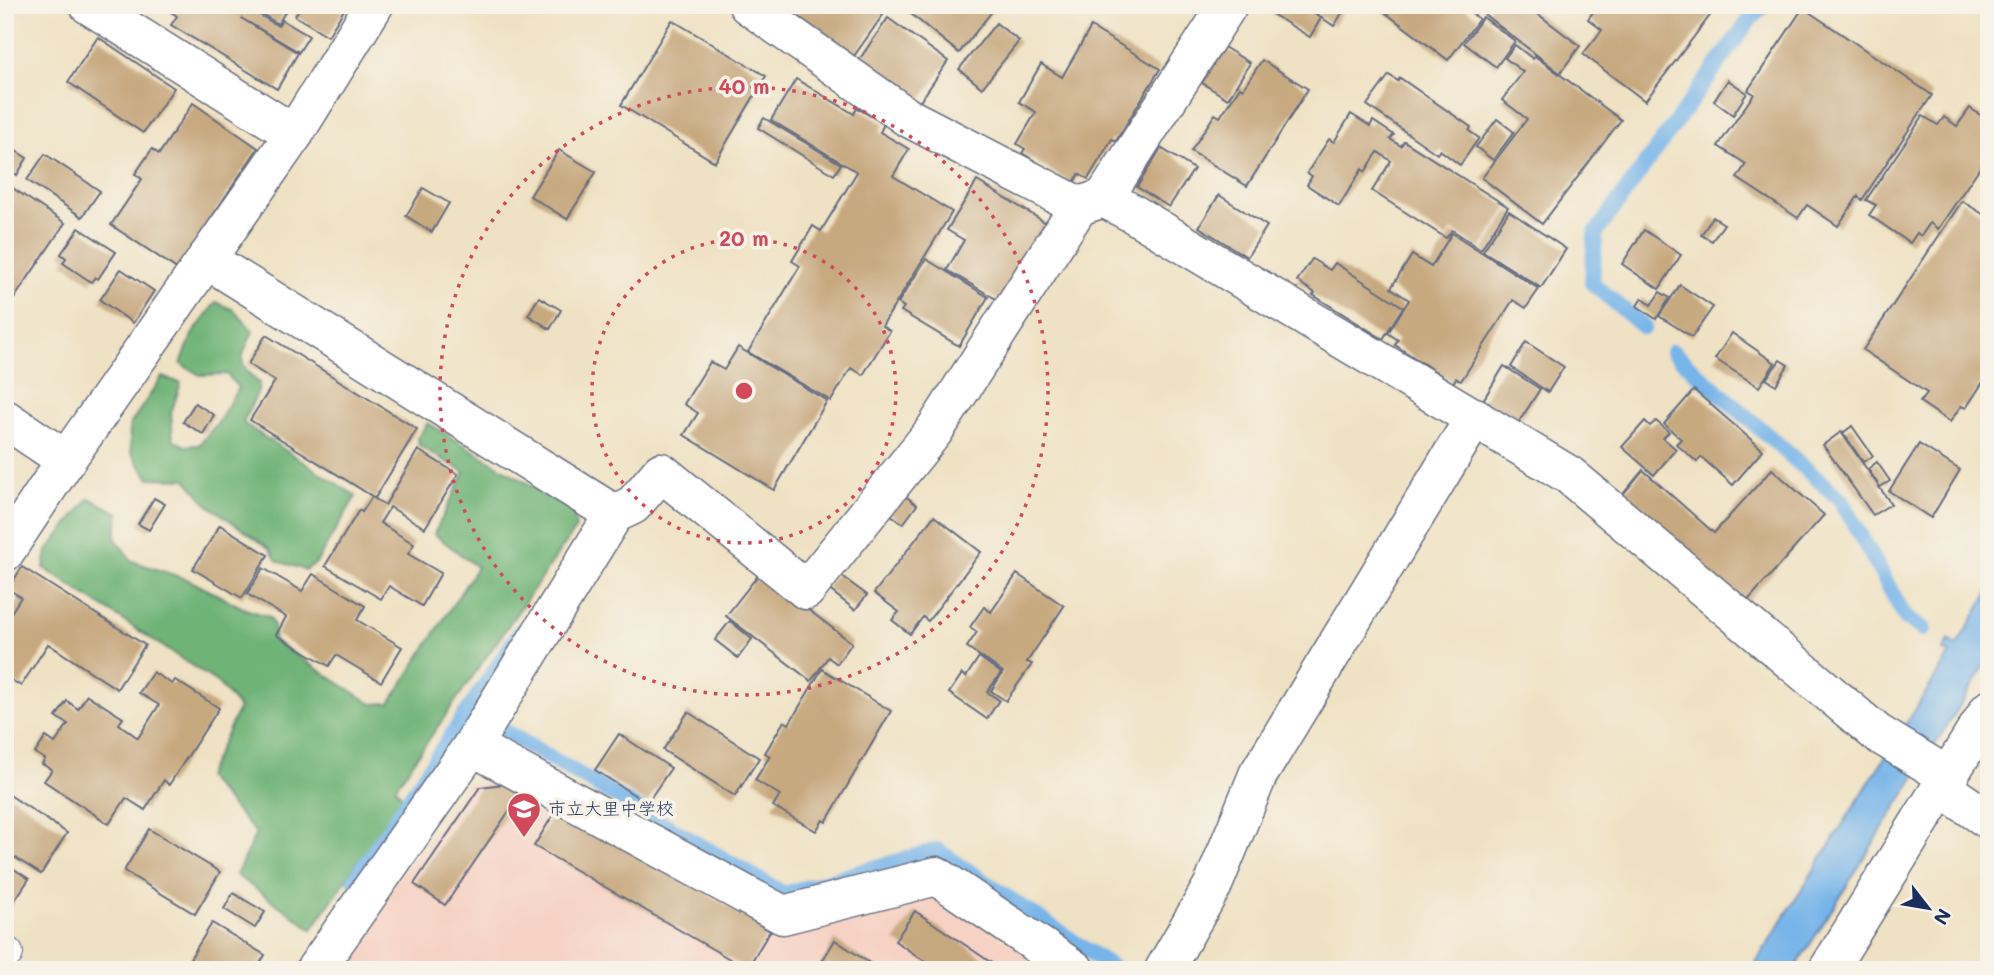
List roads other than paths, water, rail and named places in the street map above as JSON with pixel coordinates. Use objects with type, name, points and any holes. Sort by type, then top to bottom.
[{"type":"street","points":[[89,5],[294,134]]},
{"type":"street","points":[[5,552],[66,460],[294,134],[374,5]]},
{"type":"street","points":[[748,5],[907,117],[1091,202],[1132,212],[1569,475],[1877,733],[1944,779],[1989,820]]},
{"type":"street","points":[[315,970],[472,746],[614,514],[633,505],[661,472],[806,590],[934,431],[1228,5]]},
{"type":"street","points":[[206,259],[614,514]]},
{"type":"street","points":[[1164,970],[1213,885],[1258,775],[1475,418]]},
{"type":"street","points":[[5,419],[66,460]]},
{"type":"street","points":[[1828,970],[1989,710]]},
{"type":"street","points":[[472,746],[783,915],[937,876],[1075,970]]},
{"type":"water","points":[[1989,592],[1989,659],[1794,970],[1751,970],[1950,654],[1944,651],[1949,640],[1957,645]]},
{"type":"waterway","points":[[1644,327],[1592,283],[1595,234],[1751,18],[1764,5]]},
{"type":"waterway","points":[[1673,352],[1841,500],[1906,618],[1923,629]]},
{"type":"waterway","points":[[355,880],[521,631]]},
{"type":"waterway","points":[[501,729],[784,894],[937,850],[1116,970]]},
{"type":"place","name":"市立大里中学校","points":[[524,839]]}]
